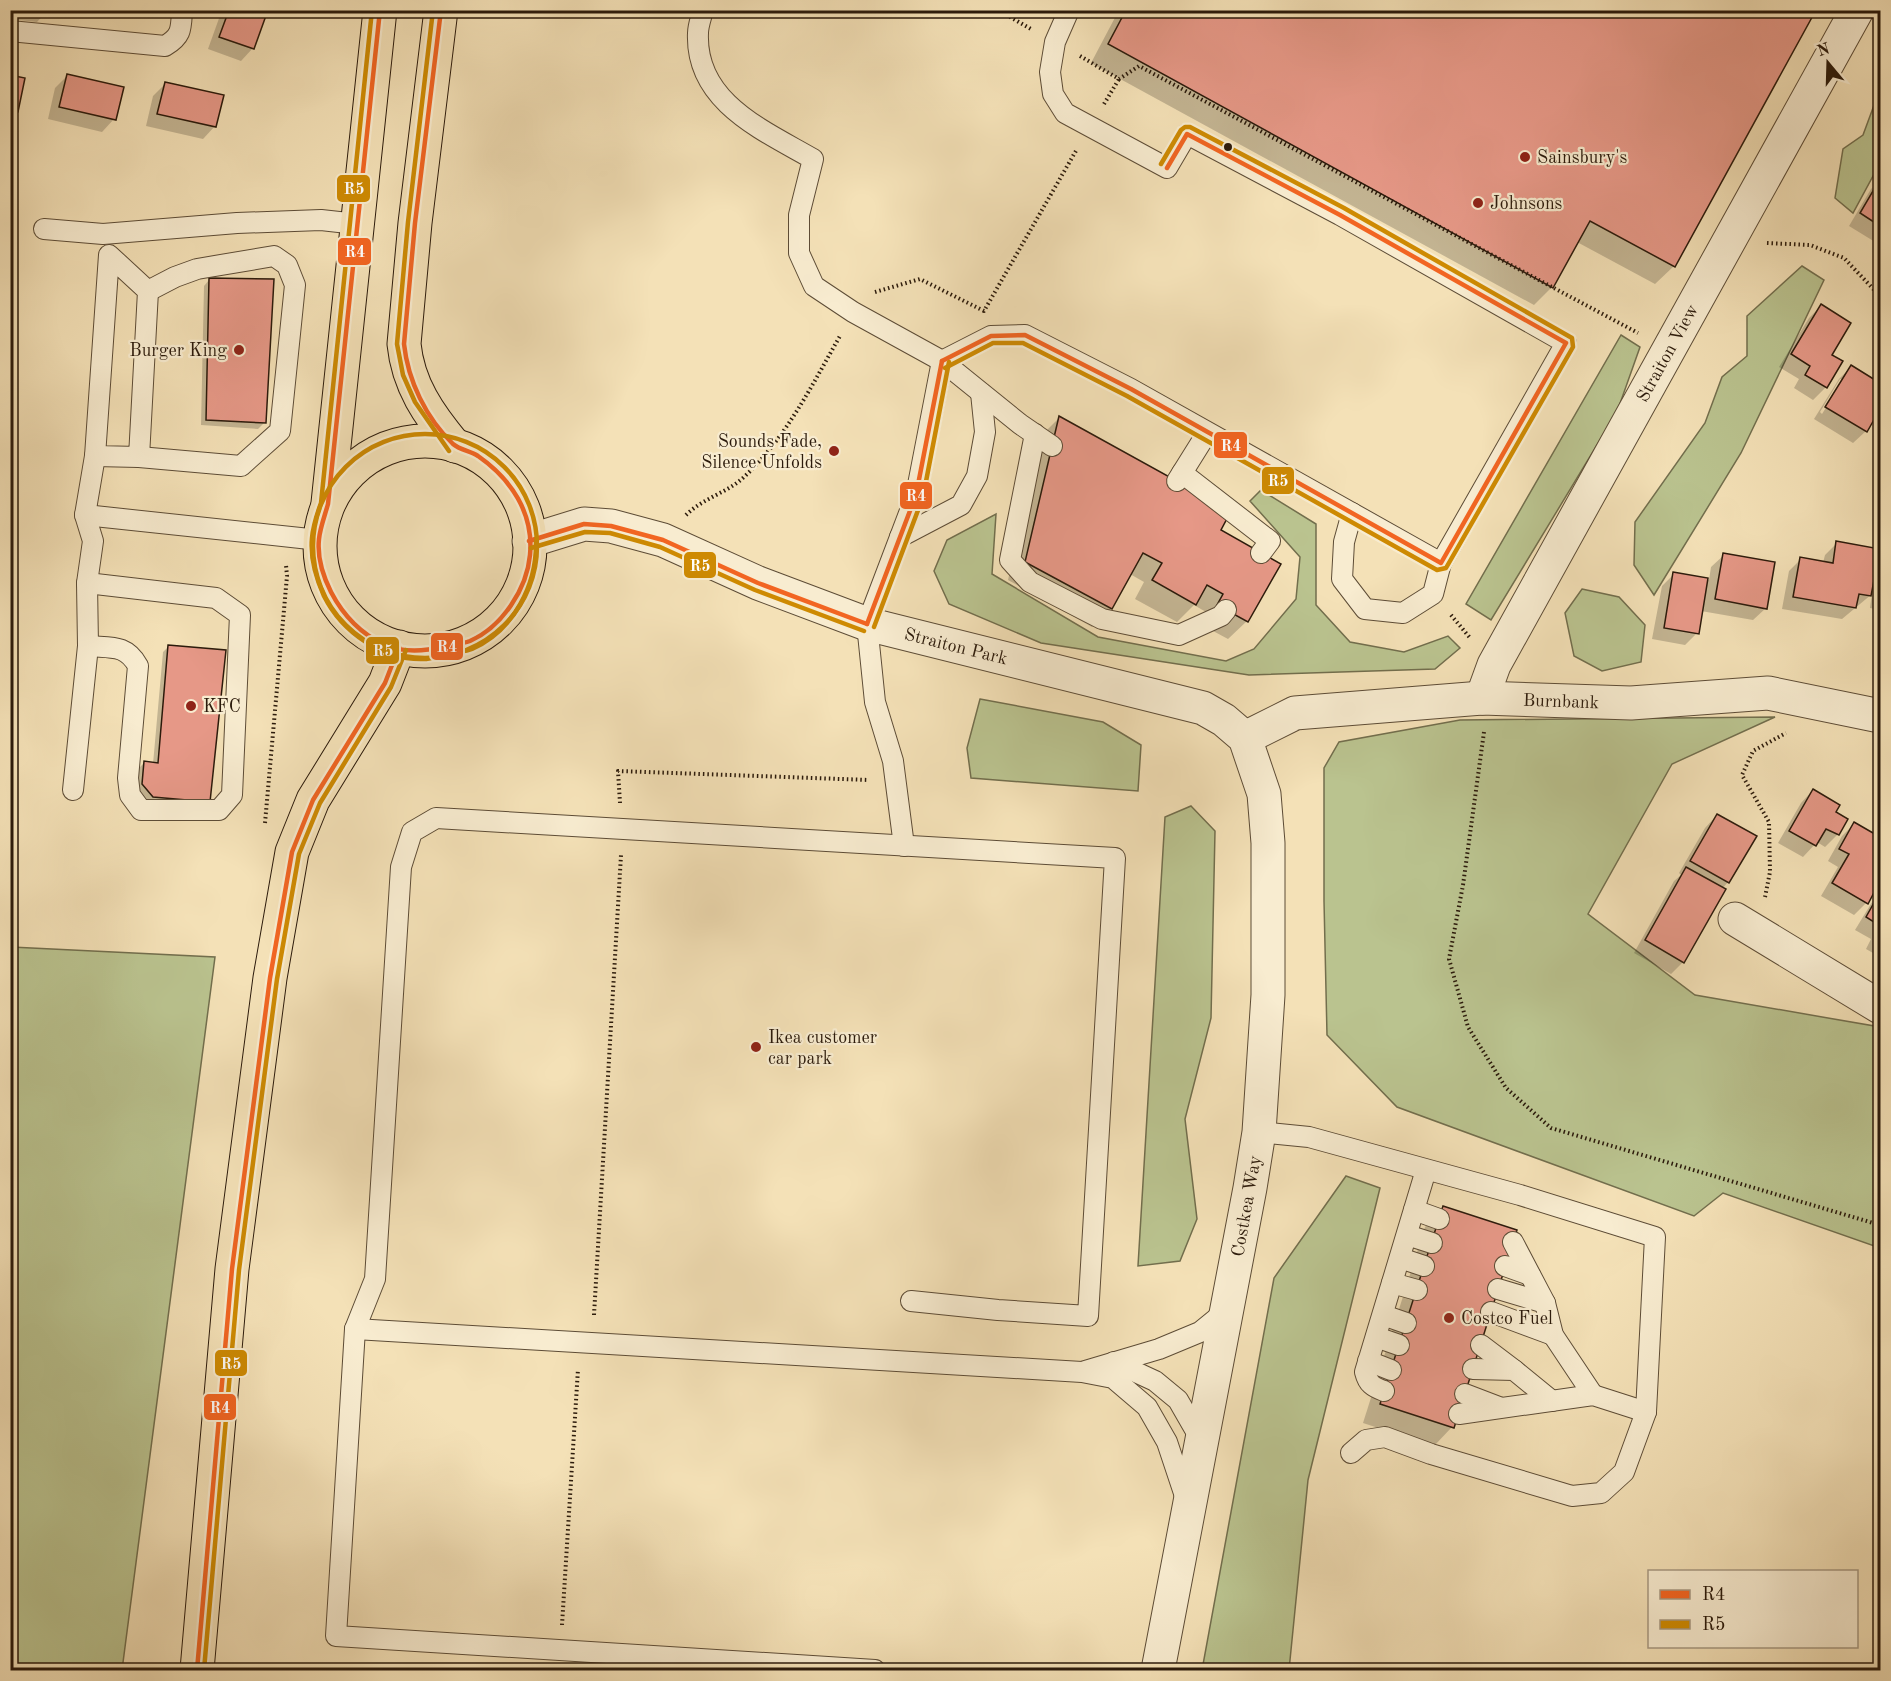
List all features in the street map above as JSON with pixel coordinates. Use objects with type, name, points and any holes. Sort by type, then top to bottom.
[{"type":"main road","points":[[328,504],[354,468],[380,451],[407,442],[432,440],[475,454],[511,485],[527,518],[530,555],[521,590],[500,620],[470,641],[422,652],[386,645],[355,625],[340,609],[323,576],[319,540],[328,504],[380,10]]},
{"type":"main road","points":[[441,10],[415,223],[404,344],[406,364],[420,399],[431,417],[455,446]]},
{"type":"main road","points":[[196,1671],[232,1269],[270,978],[292,852],[313,800],[385,683],[399,647]]},
{"type":"street","name":"Straiton View","points":[[1482,698],[1494,665],[1857,10]]},
{"type":"street","name":"Straiton Park","points":[[529,541],[584,524],[611,526],[663,540],[759,583],[867,624],[1203,708],[1224,720],[1245,738]]},
{"type":"street","name":"Burnbank","points":[[1245,738],[1295,713],[1482,698],[1631,703],[1768,693],[1881,716]]},
{"type":"street","name":"Costkea Way","points":[[1158,1671],[1259,1132],[1268,995],[1268,843],[1264,794],[1245,738]]},
{"type":"street","points":[[1746,926],[1881,1007]]},
{"type":"lane","points":[[10,31],[165,46],[175,40],[180,32],[182,10]]},
{"type":"lane","points":[[703,10],[698,34],[702,63],[713,88],[743,119],[813,159],[799,215],[799,253],[814,286],[853,312],[942,361],[1052,446]]},
{"type":"lane","points":[[1069,10],[1055,42],[1050,72],[1053,94],[1065,113],[1167,168],[1188,134],[1340,214],[1566,343],[1441,563],[1433,594],[1403,613],[1365,609],[1342,579],[1344,542],[1352,513]]},
{"type":"lane","points":[[44,229],[103,234],[237,223],[321,220],[357,224]]},
{"type":"lane","points":[[73,790],[88,646],[87,583],[93,541],[85,514],[96,456],[109,255],[148,291]]},
{"type":"lane","points":[[96,456],[139,457],[241,466],[280,431],[295,285],[287,265],[273,256],[197,269],[148,291]]},
{"type":"lane","points":[[139,457],[148,291]]},
{"type":"lane","points":[[942,361],[991,336],[1025,335],[1131,389],[1441,563]]},
{"type":"lane","points":[[904,846],[893,761],[875,702],[867,624],[916,495],[942,361]]},
{"type":"lane","points":[[900,537],[961,505],[977,476],[985,432],[981,393]]},
{"type":"lane","points":[[1207,433],[1179,477],[1270,541],[1261,553]]},
{"type":"lane","points":[[1035,434],[1010,560],[1030,582],[1102,619],[1179,635],[1221,616],[1226,610]]},
{"type":"lane","points":[[85,514],[319,540]]},
{"type":"lane","points":[[87,583],[216,598],[240,615],[232,795],[219,810],[141,810],[130,795],[128,778],[138,666],[132,656],[121,648],[88,646]]},
{"type":"lane","points":[[875,1671],[629,1663],[560,1650],[336,1636],[355,1329],[375,1279],[400,867],[412,832],[436,818],[1115,858],[1088,1316],[911,1301]]},
{"type":"lane","points":[[1259,1132],[1309,1137],[1520,1195],[1655,1237],[1646,1412],[1624,1472],[1601,1493],[1572,1496],[1431,1454],[1386,1437],[1366,1440],[1352,1453]]},
{"type":"lane","points":[[1384,1391],[1374,1387],[1367,1380],[1365,1372],[1426,1170]]},
{"type":"lane","points":[[1414,1210],[1439,1219]]},
{"type":"lane","points":[[1407,1235],[1432,1243]]},
{"type":"lane","points":[[1513,1242],[1545,1303],[1553,1335],[1593,1395]]},
{"type":"lane","points":[[1400,1258],[1424,1266]]},
{"type":"lane","points":[[1505,1266],[1530,1275]]},
{"type":"lane","points":[[1392,1283],[1417,1290]]},
{"type":"lane","points":[[1498,1289],[1545,1303]]},
{"type":"lane","points":[[1082,1372],[1160,1349],[1200,1332],[1227,1310]]},
{"type":"lane","points":[[1491,1312],[1553,1335]]},
{"type":"lane","points":[[1383,1315],[1406,1323]]},
{"type":"lane","points":[[355,1329],[1082,1372],[1113,1378],[1147,1407],[1167,1442],[1189,1508]]},
{"type":"lane","points":[[1376,1337],[1399,1345]]},
{"type":"lane","points":[[1480,1345],[1552,1401]]},
{"type":"lane","points":[[1368,1361],[1391,1370]]},
{"type":"lane","points":[[1114,1362],[1155,1381],[1178,1400],[1201,1440]]},
{"type":"lane","points":[[1473,1370],[1514,1370]]},
{"type":"lane","points":[[1465,1394],[1501,1408]]},
{"type":"lane","points":[[1458,1414],[1593,1395],[1646,1412]]},
{"type":"path","points":[[998,10],[1119,79],[1139,66],[1669,350]]},
{"type":"path","points":[[1729,242],[1810,245],[1844,258],[1881,296]]},
{"type":"path","points":[[264,832],[287,576],[281,534]]},
{"type":"path","points":[[1433,594],[1494,665]]},
{"type":"path","points":[[1482,698],[1484,725],[1463,885],[1449,959],[1468,1027],[1506,1088],[1551,1128],[1881,1225]]},
{"type":"path","points":[[1746,926],[1770,872],[1768,822],[1742,775],[1753,751],[1835,707]]},
{"type":"path","points":[[560,1650],[582,1314],[594,1315],[596,1292],[622,829],[618,771],[897,781]]},
{"type":"green space","points":[[1880,89],[1880,163],[1853,213],[1835,198],[1843,149],[1863,135]]},
{"type":"green space","points":[[1802,266],[1824,280],[1741,453],[1654,595],[1634,565],[1635,522],[1705,423],[1722,377],[1747,356],[1747,316]]},
{"type":"green space","points":[[1621,335],[1640,347],[1617,412],[1491,620],[1466,604]]},
{"type":"green space","points":[[1261,490],[1316,524],[1316,605],[1350,642],[1404,652],[1448,636],[1460,648],[1435,669],[1249,675],[1041,643],[949,604],[934,571],[947,540],[996,514],[992,574],[1098,637],[1226,661],[1254,649],[1296,599],[1300,557],[1250,501]]},
{"type":"green space","points":[[1582,589],[1619,597],[1645,625],[1641,662],[1602,671],[1574,656],[1565,613]]},
{"type":"green space","points":[[980,699],[1103,722],[1141,745],[1138,791],[971,778],[967,748]]},
{"type":"green space","points":[[1775,717],[1672,764],[1588,914],[1695,995],[1880,1027],[1880,1248],[1723,1193],[1694,1216],[1397,1107],[1327,1035],[1324,768],[1339,742],[1460,720]]},
{"type":"green space","points":[[1191,806],[1215,831],[1211,1018],[1185,1119],[1197,1219],[1180,1261],[1138,1266],[1165,817]]},
{"type":"green space","points":[[11,947],[215,957],[122,1670],[11,1670]]},
{"type":"green space","points":[[1346,1176],[1380,1188],[1308,1480],[1289,1670],[1202,1670],[1274,1278]]},
{"type":"building","points":[[229,10],[268,10],[254,49],[219,37]]},
{"type":"building","name":"Sainsbury's","points":[[1126,10],[1816,10],[1675,267],[1590,221],[1553,288],[1108,44]]},
{"type":"building","points":[[67,74],[124,87],[116,120],[59,107]]},
{"type":"building","points":[[10,75],[25,78],[18,112],[10,111]]},
{"type":"building","points":[[165,82],[224,95],[216,127],[157,114]]},
{"type":"building","points":[[1880,179],[1880,226],[1860,213]]},
{"type":"building","name":"Burger King","points":[[209,278],[274,279],[266,423],[206,420]]},
{"type":"building","points":[[1821,304],[1851,323],[1832,355],[1843,361],[1827,388],[1805,375],[1810,366],[1791,354]]},
{"type":"building","points":[[1851,365],[1880,383],[1880,409],[1867,432],[1825,407]]},
{"type":"building","points":[[1059,416],[1231,511],[1221,530],[1281,564],[1248,622],[1217,605],[1223,594],[1207,585],[1196,605],[1152,580],[1162,563],[1143,553],[1112,609],[1025,562]]},
{"type":"building","points":[[1836,541],[1880,549],[1871,596],[1859,594],[1856,608],[1793,597],[1800,557],[1833,563]]},
{"type":"building","points":[[1723,553],[1775,562],[1767,609],[1715,599]]},
{"type":"building","points":[[1673,572],[1708,578],[1699,634],[1664,628]]},
{"type":"building","name":"KFC","points":[[168,645],[226,650],[210,802],[153,797],[142,784],[144,761],[158,763]]},
{"type":"building","points":[[1813,789],[1840,805],[1836,812],[1848,819],[1839,835],[1826,829],[1816,846],[1789,831]]},
{"type":"building","points":[[1717,814],[1757,836],[1729,883],[1690,861]]},
{"type":"building","points":[[1854,822],[1880,837],[1880,881],[1868,904],[1832,883],[1849,854],[1839,849]]},
{"type":"building","points":[[1686,867],[1726,889],[1684,963],[1645,940]]},
{"type":"building","points":[[1880,892],[1880,926],[1866,917]]},
{"type":"building","name":"Costco Fuel","points":[[1443,1206],[1517,1230],[1454,1428],[1380,1404]]},
{"type":"transit line","name":"R5","points":[[372,10],[321,503],[312,538],[316,575],[332,609],[352,632],[378,649],[393,655],[423,659],[472,649],[487,641],[500,630],[511,618],[527,589],[532,574],[536,541]]},
{"type":"transit line","name":"R4","points":[[380,10],[328,504],[321,526],[319,553],[323,573],[331,592],[354,623],[385,645],[414,650],[467,642],[482,635],[511,606],[524,581],[530,555],[528,525],[518,498],[501,475],[490,465],[478,456],[456,446],[443,434],[420,398],[406,358],[404,344],[415,223],[441,10]]},
{"type":"transit line","name":"R5","points":[[433,10],[408,222],[397,344],[403,375],[415,402],[449,451]]},
{"type":"transit line","name":"R5","points":[[945,368],[993,343],[1023,343],[1127,396],[1437,570],[1446,568],[1573,347],[1572,338],[1344,208],[1190,127],[1181,130],[1161,164]]},
{"type":"transit line","name":"R4","points":[[942,361],[991,336],[1025,335],[1131,389],[1441,563],[1566,343],[1340,215],[1187,134],[1167,168]]},
{"type":"transit line","name":"R4","points":[[867,624],[916,495],[942,361]]},
{"type":"transit line","name":"R5","points":[[874,627],[923,497],[949,362]]},
{"type":"transit line","name":"R5","points":[[425,434],[447,436],[468,442],[496,459],[512,475],[529,503],[535,524],[537,546],[535,568],[529,589],[512,617],[496,633],[468,650],[447,656],[425,658],[403,656],[382,650],[354,633],[338,617],[321,589],[315,568],[313,546],[315,524],[321,503],[338,475],[354,459],[382,442],[403,436],[425,434]]},
{"type":"transit line","name":"R4","points":[[529,541],[584,524],[611,526],[663,540],[758,583],[867,624]]},
{"type":"transit line","name":"R5","points":[[531,548],[585,532],[610,533],[660,547],[755,590],[864,631]]},
{"type":"transit line","name":"R4","points":[[197,1670],[232,1269],[270,978],[292,852],[313,800],[385,683],[399,647]]},
{"type":"transit line","name":"R5","points":[[204,1670],[239,1270],[277,979],[299,854],[320,803],[391,687],[406,650]]},
{"type":"place","name":"Sainsbury's","points":[[1525,157]]},
{"type":"place","name":"Johnsons","points":[[1478,203]]},
{"type":"place","name":"Burger King","points":[[239,350]]},
{"type":"place","name":"Sounds Fade, Silence Unfolds","points":[[834,451]]},
{"type":"place","name":"KFC","points":[[191,706]]},
{"type":"place","name":"Ikea customer car park","points":[[756,1047]]},
{"type":"place","name":"Costco Fuel","points":[[1449,1318]]}]
